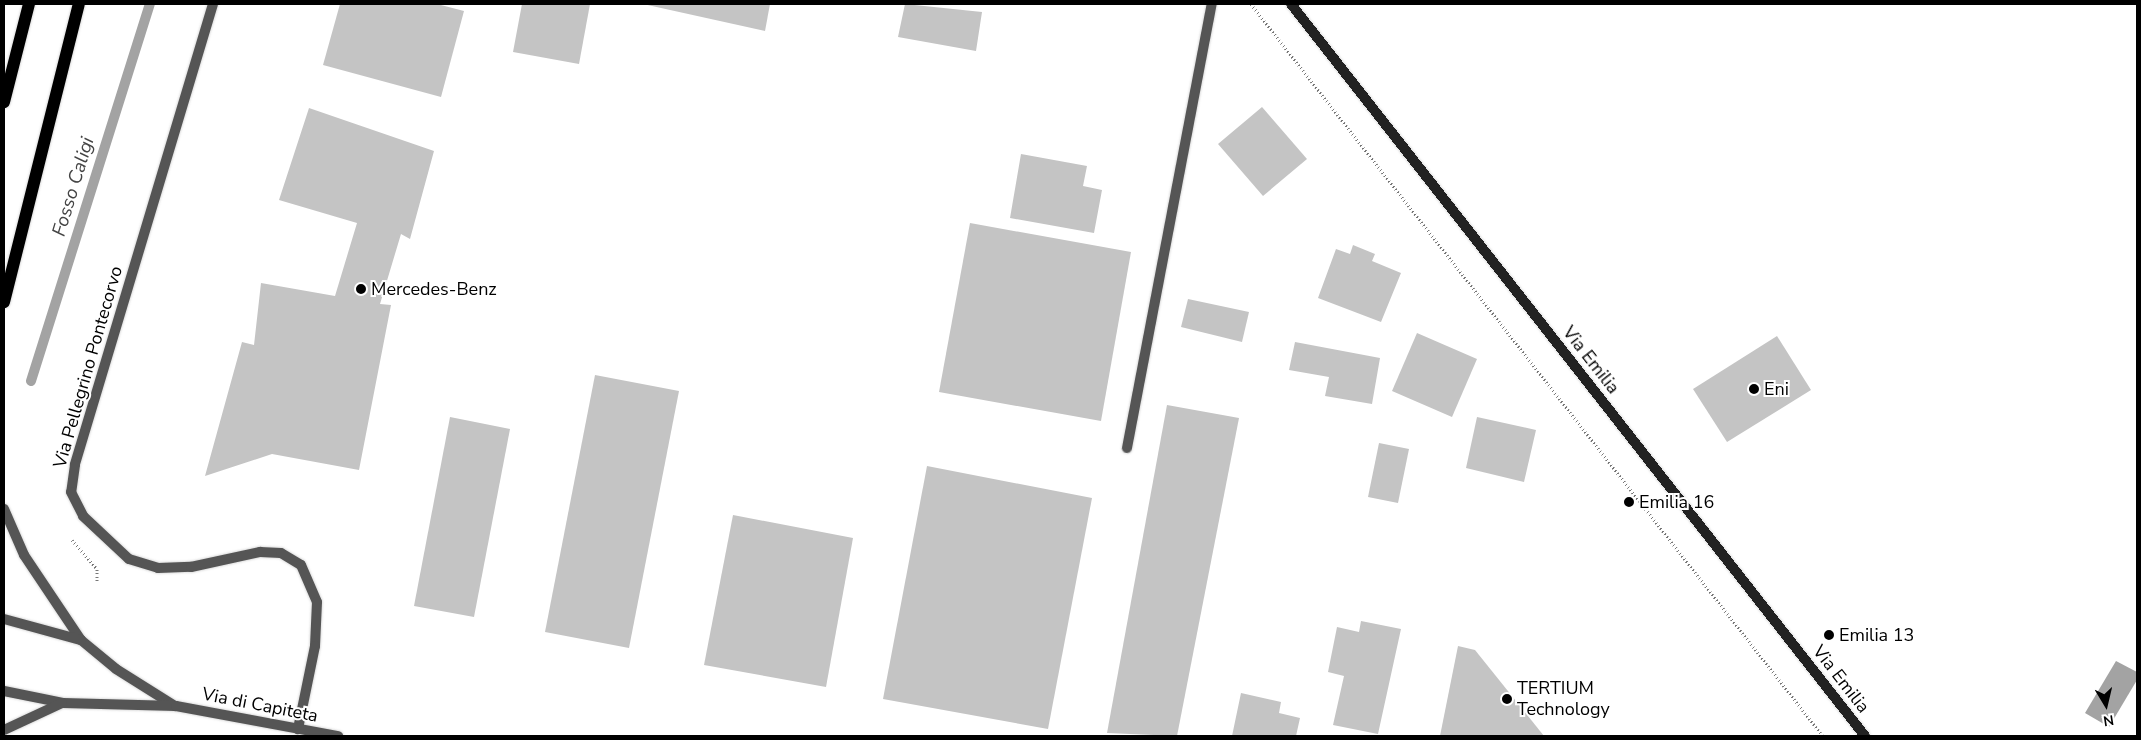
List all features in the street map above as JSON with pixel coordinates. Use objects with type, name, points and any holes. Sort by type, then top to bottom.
[{"type":"main road","points":[[4,102],[29,4]]},
{"type":"main road","points":[[4,302],[79,4]]},
{"type":"main road","name":"Via Emilia","points":[[1291,4],[1865,736]]},
{"type":"street","name":"Via Pellegrino Pontecorvo","points":[[213,4],[75,464],[71,492],[83,516],[129,560],[158,568],[191,568],[260,552],[281,553],[301,565],[317,602],[316,646],[298,729]]},
{"type":"street","points":[[1127,448],[1212,4]]},
{"type":"street","name":"Via di Capiteta","points":[[4,509],[24,555],[81,640],[116,669],[176,706]]},
{"type":"street","name":"Via di Capiteta","points":[[4,619],[81,640]]},
{"type":"street","name":"Via di Capiteta","points":[[4,690],[63,703],[176,706],[338,736]]},
{"type":"street","name":"Via di Capiteta","points":[[4,730],[63,703]]},
{"type":"path","points":[[1251,4],[1823,736]]},
{"type":"shaded area","points":[[2116,661],[2137,672],[2137,680],[2109,727],[2085,713]]},
{"type":"building","points":[[340,4],[437,4],[464,11],[441,97],[323,65]]},
{"type":"building","points":[[522,4],[590,4],[579,64],[513,52]]},
{"type":"building","points":[[643,4],[770,4],[765,31]]},
{"type":"building","points":[[905,4],[982,12],[976,51],[898,37]]},
{"type":"building","points":[[1262,107],[1307,159],[1263,196],[1218,144]]},
{"type":"building","name":"Mercedes-Benz","points":[[309,108],[434,151],[410,239],[401,234],[380,304],[391,305],[359,470],[272,454],[205,476],[242,342],[254,345],[261,283],[335,296],[357,223],[279,200]]},
{"type":"building","points":[[1021,154],[1087,166],[1083,186],[1102,190],[1094,233],[1010,218]]},
{"type":"building","points":[[970,223],[1131,252],[1101,421],[939,392]]},
{"type":"building","points":[[1353,245],[1375,254],[1372,261],[1401,273],[1381,322],[1318,298],[1336,249],[1350,254]]},
{"type":"building","points":[[1188,299],[1249,312],[1242,342],[1181,327]]},
{"type":"building","points":[[1417,333],[1477,359],[1452,417],[1392,391]]},
{"type":"building","points":[[1777,336],[1811,390],[1727,442],[1693,389]]},
{"type":"building","points":[[1295,342],[1380,358],[1372,404],[1325,396],[1329,377],[1289,370]]},
{"type":"building","points":[[595,375],[679,391],[629,648],[545,632]]},
{"type":"building","points":[[1167,405],[1239,418],[1177,736],[1107,733]]},
{"type":"building","points":[[450,417],[510,429],[474,617],[414,606]]},
{"type":"building","points":[[1477,417],[1536,430],[1524,482],[1466,468]]},
{"type":"building","points":[[1379,443],[1409,449],[1398,503],[1368,497]]},
{"type":"building","points":[[927,466],[1092,498],[1048,729],[883,699]]},
{"type":"building","points":[[733,515],[853,538],[826,687],[704,665]]},
{"type":"building","points":[[1361,621],[1401,629],[1378,734],[1333,725],[1344,676],[1328,672],[1337,627],[1359,632]]},
{"type":"building","points":[[1458,646],[1475,650],[1544,736],[1440,736]]},
{"type":"building","points":[[1241,693],[1281,702],[1279,713],[1300,718],[1296,736],[1232,736]]},
{"type":"waterway","name":"Fosso Caligi","points":[[31,381],[150,4]]},
{"type":"place","name":"Mercedes-Benz","points":[[361,289]]},
{"type":"place","name":"Eni","points":[[1754,389]]},
{"type":"place","name":"Emilia 16","points":[[1629,502]]},
{"type":"place","name":"Emilia 13","points":[[1829,635]]},
{"type":"place","name":"TERTIUM Technology","points":[[1507,699]]}]
